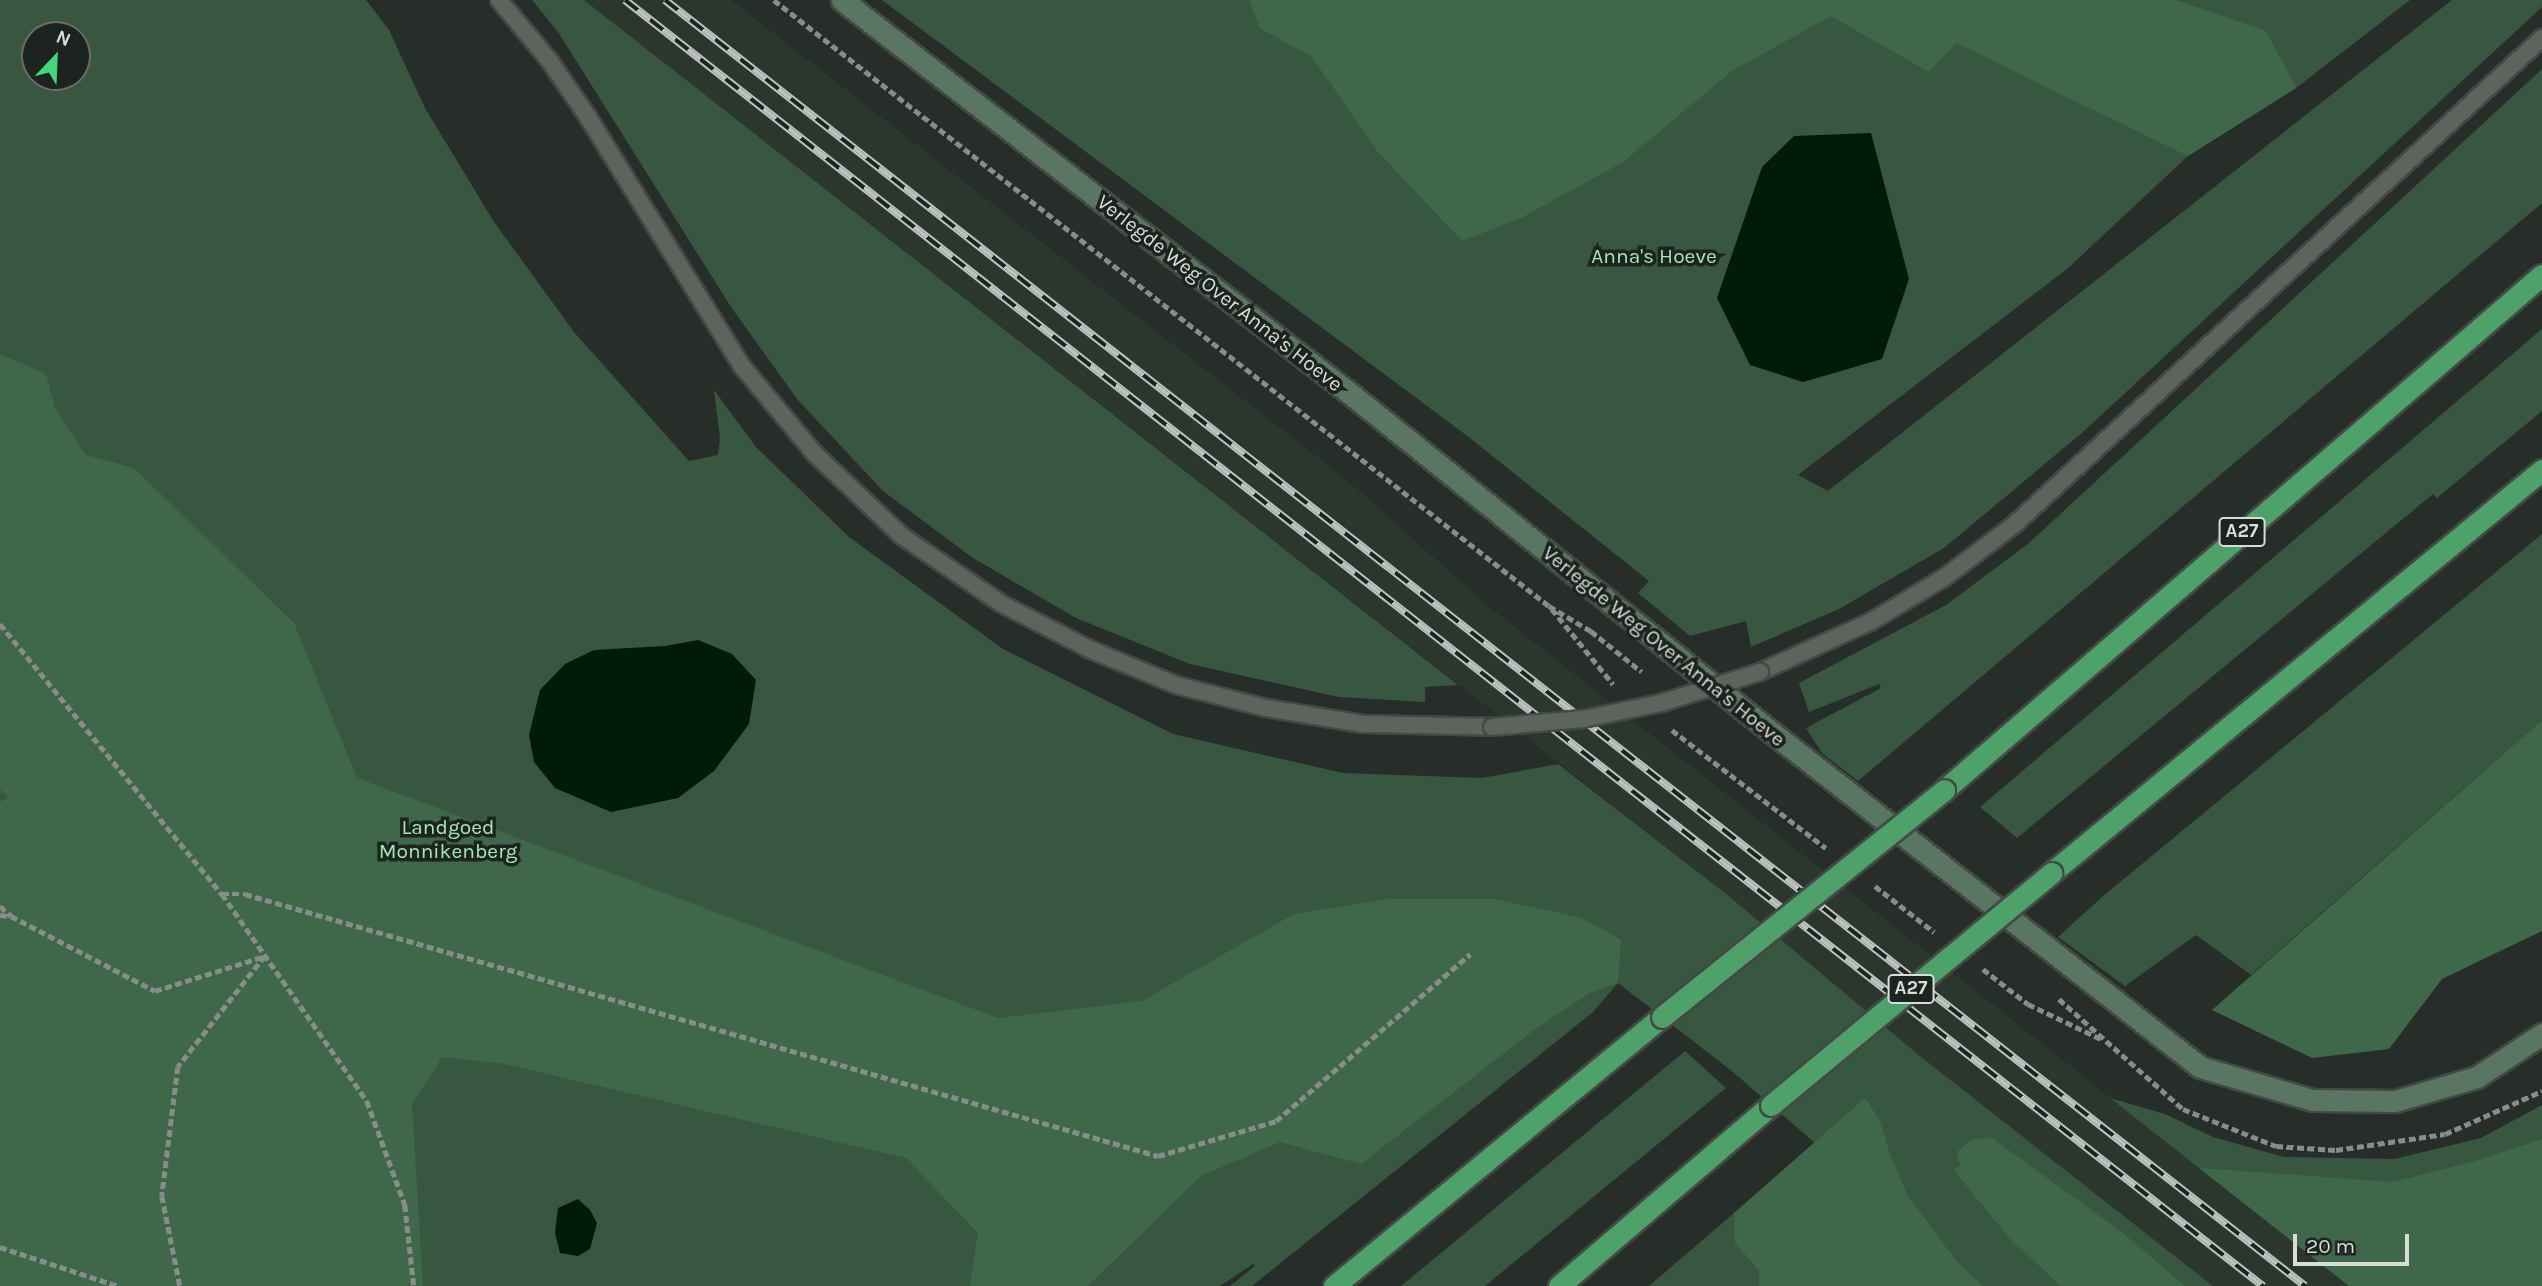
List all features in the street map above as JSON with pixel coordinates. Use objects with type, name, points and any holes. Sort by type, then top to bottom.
[{"type":"highway","name":"A27","points":[[1334,1286],[1944,790],[2542,275]]},
{"type":"highway","name":"A27","points":[[1559,1286],[2050,873],[2542,470]]},
{"type":"main road","name":"Verlegde Weg Over Anna's Hoeve","points":[[842,0],[1352,395],[1770,731],[2200,1068],[2312,1100],[2395,1101],[2477,1077],[2542,1034]]},
{"type":"lane","points":[[499,0],[549,60],[588,117],[741,365],[816,455],[902,536],[1002,604],[1088,649],[1176,685],[1266,708],[1363,724],[1492,727],[1583,719],[1661,703],[1760,672],[1872,621],[1945,577],[2015,524],[2542,38]]},
{"type":"path","name":"Verlegde Weg Over Anna's Hoeve","points":[[774,0],[1549,606],[1612,683],[1623,692]]},
{"type":"path","points":[[0,624],[222,894],[367,1101],[405,1205],[414,1286]]},
{"type":"path","points":[[1667,725],[1831,852]]},
{"type":"path","points":[[1864,877],[1940,936]]},
{"type":"path","points":[[222,894],[245,894],[1158,1156],[1276,1121],[1470,954]]},
{"type":"path","points":[[0,906],[11,916],[155,991],[265,956]]},
{"type":"path","points":[[0,915],[11,916]]},
{"type":"path","points":[[180,1286],[162,1196],[178,1068],[265,956]]},
{"type":"path","points":[[1973,961],[2028,1004],[2106,1042]]},
{"type":"path","points":[[0,1247],[118,1286]]},
{"type":"shaded area","points":[[584,0],[731,0],[1347,480],[1487,605],[2349,1286],[2213,1286],[1920,1056],[1725,893]]},
{"type":"shaded area","points":[[1871,133],[1909,279],[1882,359],[1803,382],[1750,365],[1717,298],[1762,167],[1794,136]]},
{"type":"shaded area","points":[[698,640],[732,654],[756,680],[749,724],[714,771],[678,798],[611,812],[555,788],[534,762],[529,735],[540,690],[565,664],[594,650],[665,646]]},
{"type":"shaded area","points":[[578,1199],[590,1210],[597,1223],[590,1249],[578,1256],[560,1253],[555,1233],[558,1208]]},
{"type":"green space","name":"Landgoed Monnikenberg","points":[[0,0],[366,0],[389,30],[425,108],[494,222],[574,332],[689,461],[718,455],[720,438],[714,390],[756,447],[849,537],[1003,649],[1173,734],[1343,773],[1482,778],[1558,764],[1725,893],[1920,1056],[2213,1286],[1649,1286],[1734,1213],[1734,1223],[1815,1143],[1733,1072],[1618,983],[1593,1012],[1252,1286],[1230,1286],[1255,1266],[1253,1264],[1220,1286],[0,1286]]},
{"type":"green space","points":[[532,0],[584,0],[1458,685],[1425,687],[1425,702],[1339,697],[1190,664],[1076,618],[973,558],[883,491],[797,399],[731,307],[558,32]]},
{"type":"green space","name":"Anna's Hoeve","points":[[882,0],[2410,0],[2296,88],[2188,156],[2067,269],[1798,475],[1828,491],[2452,0],[2542,0],[2542,7],[2083,432],[1944,548],[1839,609],[1751,647],[1746,621],[1690,636],[1638,593],[1649,581],[1466,435]]},
{"type":"green space","points":[[1249,0],[2176,0],[2266,31],[2296,88],[2188,156],[1956,43],[1929,72],[1831,16],[1732,71],[1623,162],[1521,218],[1462,241],[1378,152],[1312,57],[1260,28]]},
{"type":"green space","points":[[2542,69],[2542,203],[1858,781],[1822,753],[1806,728],[1881,688],[1879,684],[1809,712],[1799,683],[1946,605],[2029,543]]},
{"type":"green space","points":[[2542,329],[2542,411],[2437,498],[2433,494],[2017,838],[1980,807]]},
{"type":"green space","points":[[0,354],[46,374],[55,409],[86,455],[134,468],[294,623],[357,778],[998,1018],[1142,1001],[1294,914],[1388,899],[1495,899],[1582,918],[1621,940],[1618,983],[1590,993],[1538,1027],[1361,1164],[1280,1142],[1201,1176],[1088,1286],[970,1286],[978,1233],[906,1158],[505,1064],[442,1057],[412,1105],[423,1286],[0,1286],[0,802],[8,798],[0,789]]},
{"type":"green space","points":[[2542,534],[2542,720],[2251,975],[2196,935],[2125,986],[2058,937],[2102,897]]},
{"type":"green space","points":[[2542,720],[2542,931],[2442,979],[2389,1049],[2312,1058],[2212,1010]]},
{"type":"green space","points":[[1685,1051],[1726,1088],[1485,1286],[1401,1286]]},
{"type":"green space","points":[[1865,1098],[1880,1120],[1890,1155],[1908,1196],[1957,1262],[1983,1286],[1759,1286],[1759,1270],[1735,1243],[1734,1213]]},
{"type":"green space","points":[[2110,1098],[2165,1114],[2213,1137],[2284,1157],[2394,1159],[2481,1138],[2542,1105],[2542,1286],[2349,1286]]},
{"type":"green space","points":[[1992,1138],[2123,1233],[2185,1286],[2061,1286],[2010,1239],[1953,1169],[1960,1166],[1957,1152],[1972,1139]]},
{"type":"green space","points":[[2542,1139],[2542,1286],[2349,1286],[2199,1168],[2393,1182],[2472,1162]]},
{"type":"railway","points":[[625,0],[2263,1286]]},
{"type":"railway","points":[[665,0],[2305,1286]]}]
